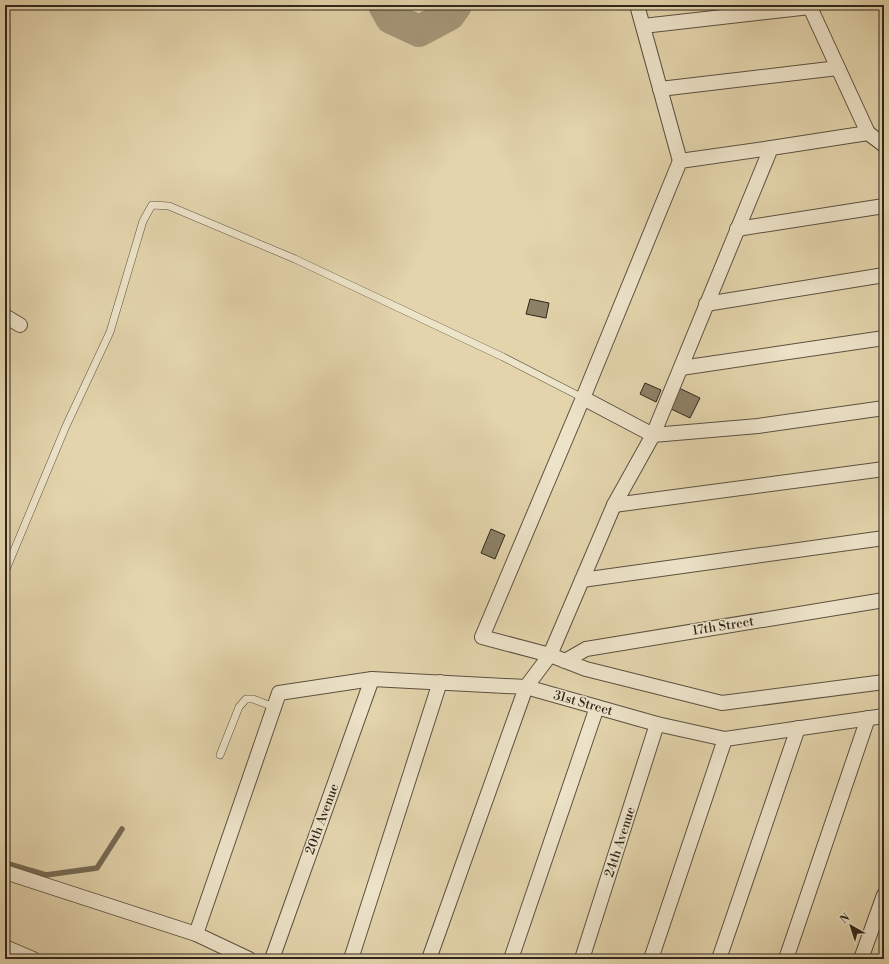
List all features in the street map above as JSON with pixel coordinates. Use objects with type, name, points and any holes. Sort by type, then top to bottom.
[{"type":"street","points":[[637,5],[680,161],[583,398],[482,637],[550,655],[586,669],[722,703],[884,682]]},
{"type":"street","points":[[643,26],[809,6],[868,132],[884,145]]},
{"type":"street","points":[[660,89],[838,68]]},
{"type":"street","points":[[680,161],[868,132]]},
{"type":"street","points":[[429,959],[526,687],[550,655],[614,505],[653,434],[771,148]]},
{"type":"street","points":[[737,229],[884,206]]},
{"type":"street","points":[[706,304],[884,275]]},
{"type":"street","points":[[5,316],[20,325]]},
{"type":"street","points":[[681,368],[884,338]]},
{"type":"street","points":[[583,398],[653,434],[758,426],[884,408]]},
{"type":"street","points":[[614,505],[884,468]]},
{"type":"street","points":[[582,580],[884,538]]},
{"type":"street","name":"17th Street","points":[[565,661],[586,649],[884,600]]},
{"type":"street","name":"31st Street","points":[[274,707],[279,693],[372,679],[526,687],[657,724],[725,739],[884,716]]},
{"type":"street","name":"20th Avenue","points":[[272,959],[372,679]]},
{"type":"street","points":[[351,959],[440,682]]},
{"type":"street","points":[[196,934],[274,707]]},
{"type":"street","points":[[511,959],[597,707]]},
{"type":"street","points":[[786,959],[868,718]]},
{"type":"street","name":"24th Avenue","points":[[582,959],[657,724]]},
{"type":"street","points":[[719,959],[798,728]]},
{"type":"street","points":[[651,959],[725,739]]},
{"type":"street","points":[[5,872],[196,934],[250,959]]},
{"type":"street","points":[[861,959],[880,917],[884,895]]},
{"type":"street","points":[[5,947],[33,959]]},
{"type":"lane","points":[[5,572],[66,426],[110,332],[143,221],[152,205],[169,206],[294,259],[503,358],[583,398]]},
{"type":"lane","points":[[220,755],[239,707],[246,699],[253,699],[274,707]]},
{"type":"building","points":[[530,299],[549,303],[546,318],[526,314]]},
{"type":"building","points":[[645,383],[661,390],[656,402],[640,394]]},
{"type":"building","points":[[679,388],[700,398],[690,418],[669,408]]},
{"type":"building","points":[[491,529],[505,535],[495,559],[481,553]]},
{"type":"waterway","points":[[384,5],[391,18],[419,31],[449,15],[456,5]]},
{"type":"waterway","points":[[5,863],[46,875],[97,868],[122,829]]}]
